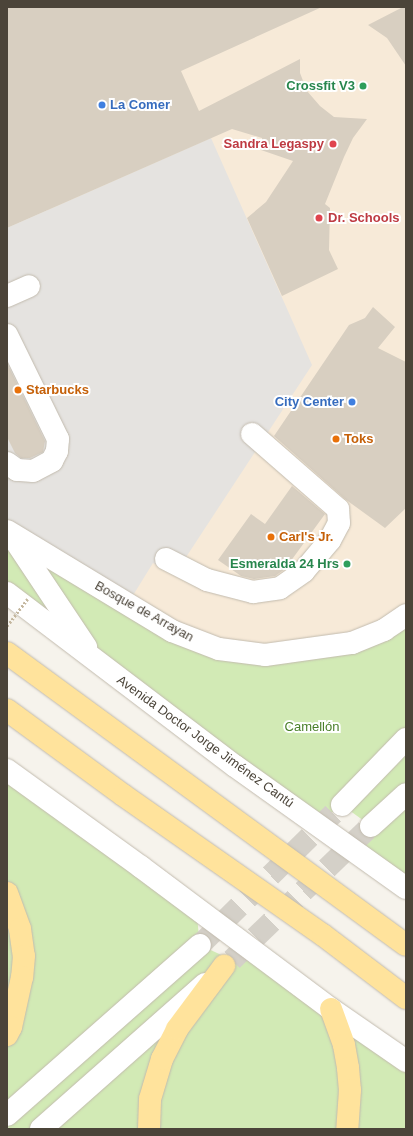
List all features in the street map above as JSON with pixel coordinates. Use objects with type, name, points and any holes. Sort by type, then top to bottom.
[{"type":"main road","points":[[7,653],[406,945]]},
{"type":"main road","points":[[7,710],[129,799],[323,936],[406,998]]},
{"type":"main road","points":[[7,893],[20,929],[24,956],[22,977],[11,1027],[7,1035]]},
{"type":"main road","points":[[149,1129],[150,1099],[162,1059],[177,1029],[228,963]]},
{"type":"main road","points":[[331,1009],[344,1045],[348,1068],[350,1090],[347,1129]]},
{"type":"street","points":[[7,296],[29,286]]},
{"type":"street","points":[[7,334],[58,439],[57,451],[52,461],[33,471],[17,470],[7,463]]},
{"type":"street","points":[[166,558],[208,580],[253,592],[280,588],[304,571],[330,540],[339,523],[338,509],[252,434]]},
{"type":"street","points":[[8,531],[97,662]]},
{"type":"street","name":"Bosque de Arrayan","points":[[8,531],[172,631],[219,649],[265,655],[352,643],[384,630],[406,615]]},
{"type":"street","name":"Avenida Doctor Jorge Jiménez Cantú","points":[[17,596],[97,662],[235,766],[406,888]]},
{"type":"street","points":[[342,805],[406,738]]},
{"type":"street","points":[[7,770],[141,867],[331,1009],[406,1061]]},
{"type":"street","points":[[371,826],[406,794]]},
{"type":"street","points":[[7,1115],[200,945]]},
{"type":"street","points":[[41,1129],[228,963]]},
{"type":"path","points":[[7,626],[17,596]]},
{"type":"shaded area","points":[[7,7],[406,7],[406,615],[384,630],[265,655],[127,605]]},
{"type":"shaded area","points":[[211,138],[312,365],[175,574],[153,563],[127,605],[7,531],[7,228]]},
{"type":"green space","name":"Camellón","points":[[7,532],[199,643],[306,650],[406,615],[406,888],[348,847],[371,826],[342,805],[317,824],[7,593]]},
{"type":"green space","points":[[7,770],[196,908],[200,945],[232,960],[261,956],[406,1063],[406,1129],[7,1129]]},
{"type":"building","points":[[7,7],[322,7],[181,71],[199,111],[300,59],[300,73],[307,91],[320,106],[334,117],[367,119],[353,138],[325,204],[330,208],[329,250],[338,269],[282,296],[247,218],[266,202],[293,161],[261,150],[262,138],[232,129],[7,228]]},
{"type":"building","points":[[403,7],[406,7],[406,66],[387,38],[368,25]]},
{"type":"building","name":"City Center","points":[[373,307],[395,327],[378,348],[406,362],[406,508],[385,528],[345,499],[274,436],[349,325],[365,318]]},
{"type":"building","name":"Starbucks","points":[[7,363],[45,441],[43,452],[30,458],[21,458],[15,453],[7,437]]},
{"type":"building","name":"Carl's Jr.","points":[[292,486],[325,514],[285,569],[275,576],[254,579],[241,576],[218,560],[251,514],[265,524]]},
{"type":"tunnel","points":[[200,945],[342,805]]},
{"type":"tunnel","points":[[232,960],[371,826]]},
{"type":"place","name":"Crossfit V3","points":[[363,86]]},
{"type":"place","name":"La Comer","points":[[102,105]]},
{"type":"place","name":"Sandra Legaspy","points":[[333,144]]},
{"type":"place","name":"Dr. Schools","points":[[319,218]]},
{"type":"place","name":"Starbucks","points":[[18,390]]},
{"type":"place","name":"City Center","points":[[352,402]]},
{"type":"place","name":"Toks","points":[[336,439]]},
{"type":"place","name":"Carl's Jr.","points":[[271,537]]},
{"type":"place","name":"Esmeralda 24 Hrs","points":[[347,564]]}]
